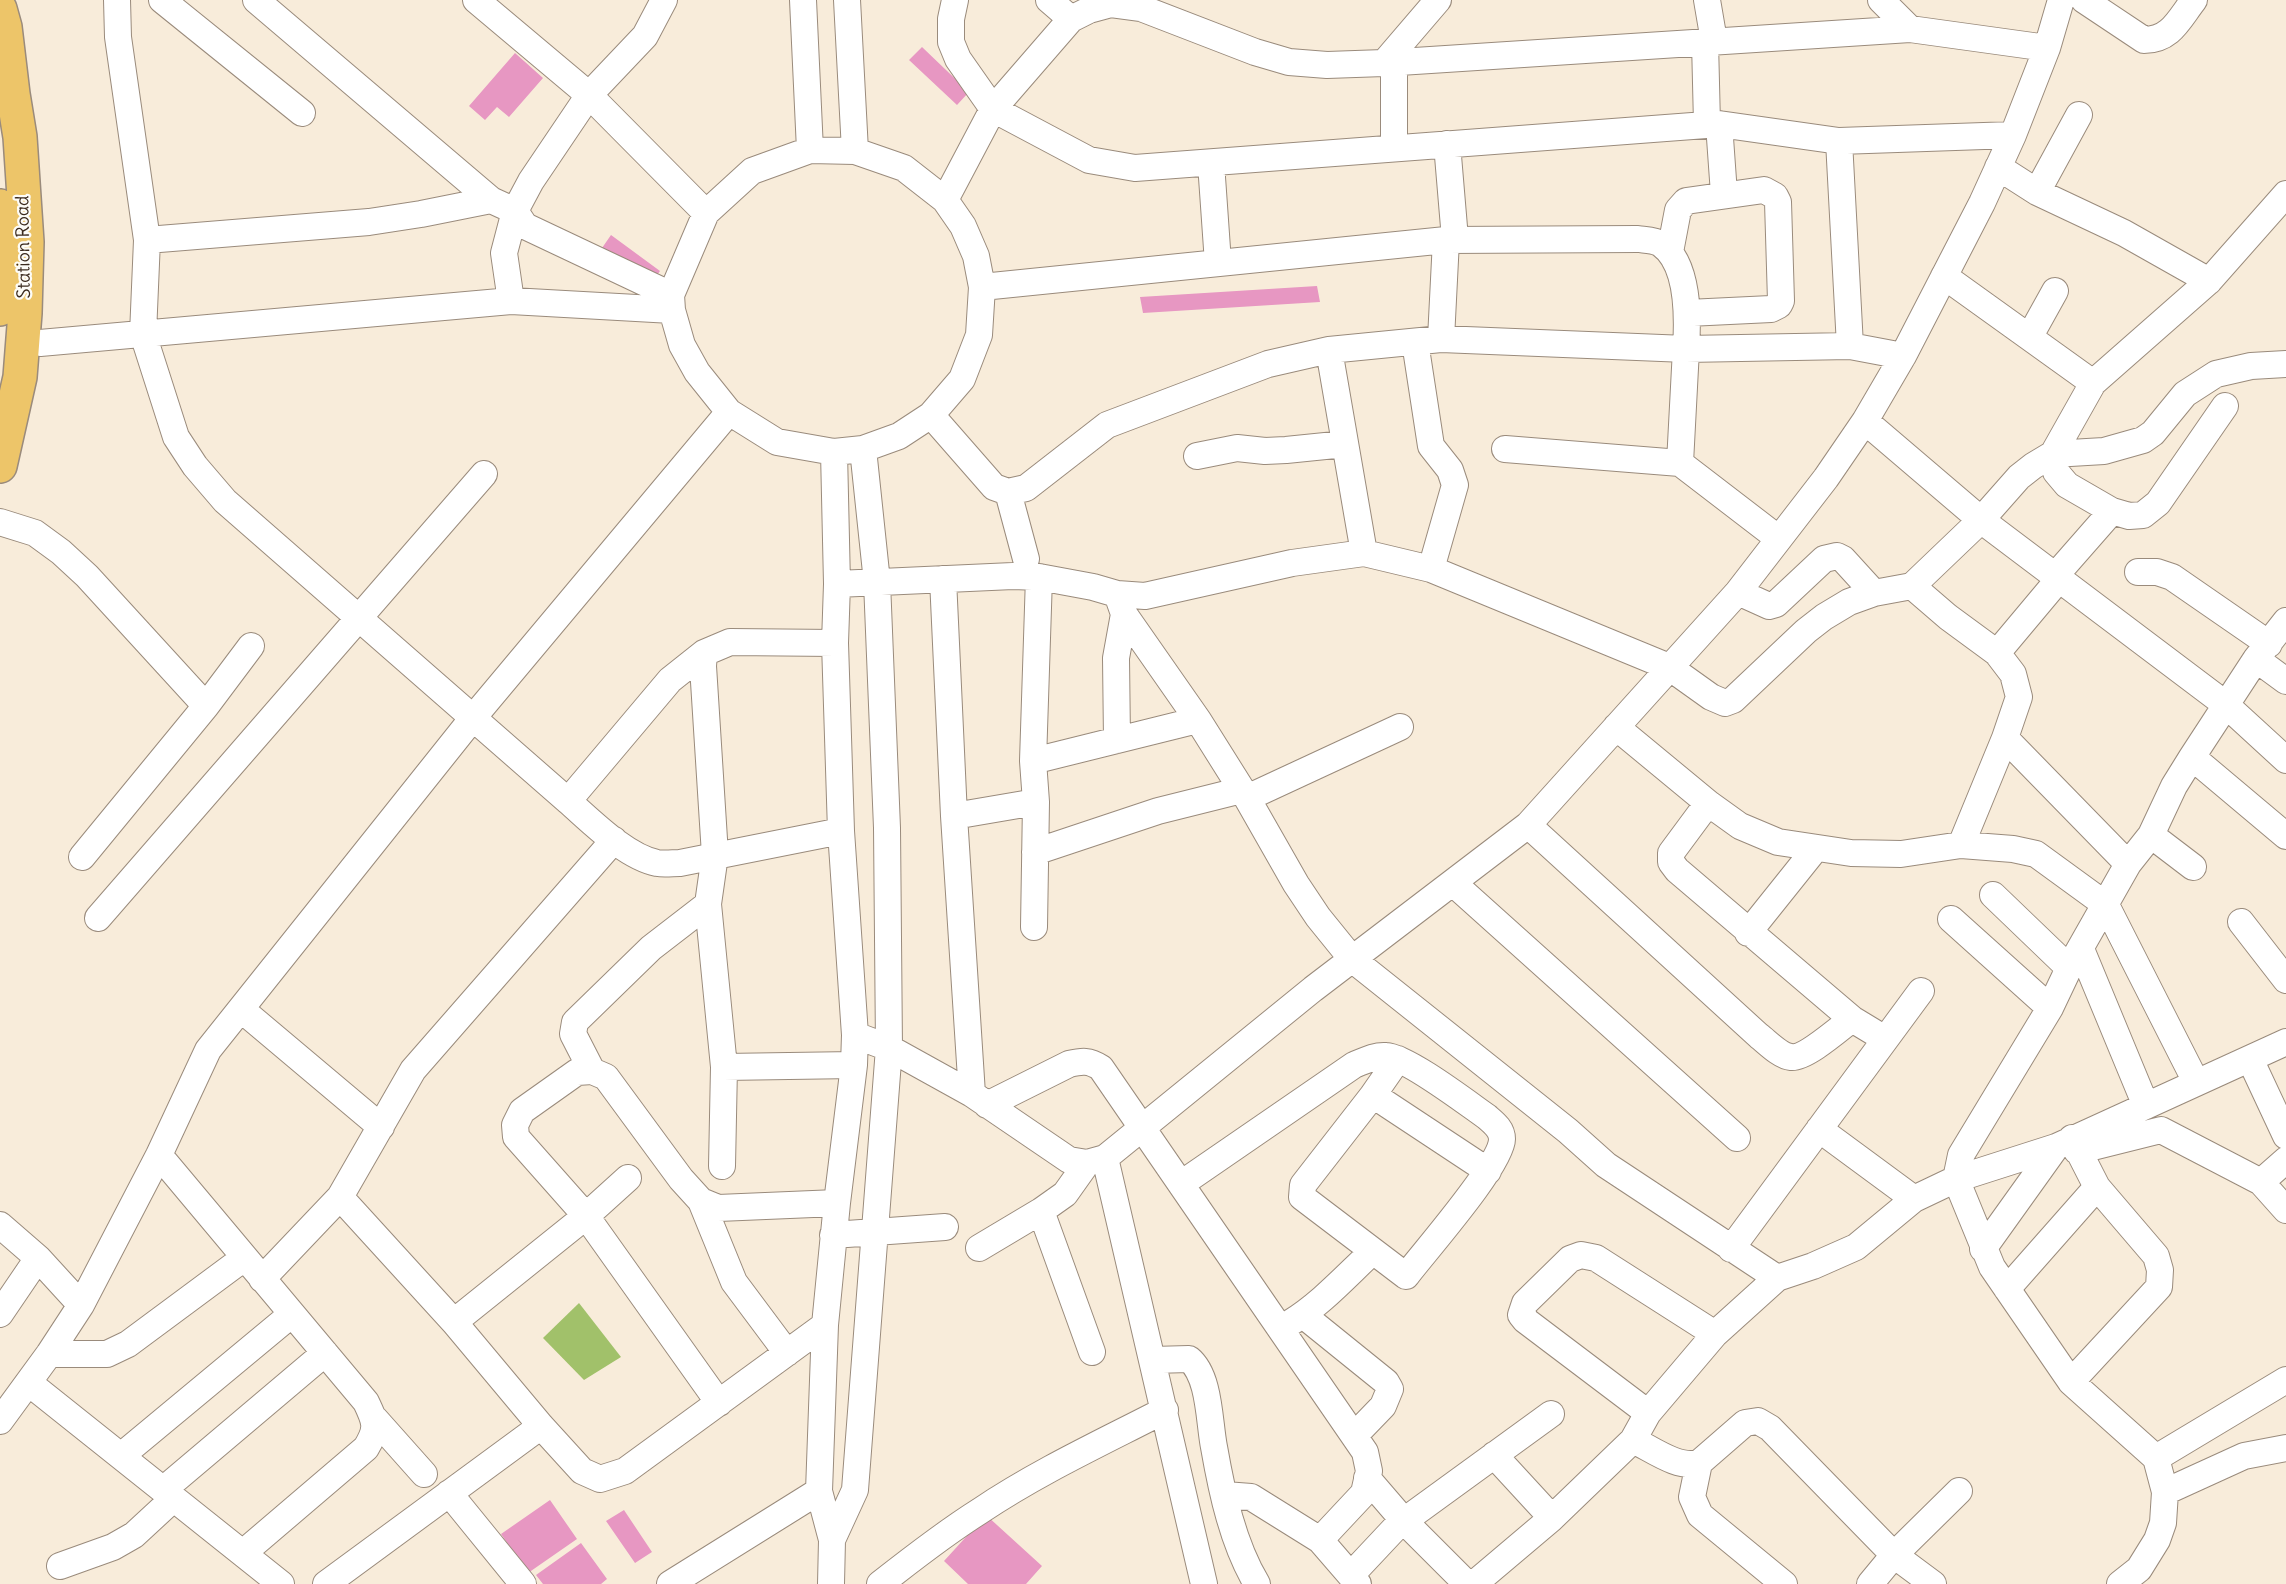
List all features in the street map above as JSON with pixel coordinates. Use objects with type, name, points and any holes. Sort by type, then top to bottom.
[{"type":"highway","name":"Station Road","points":[[0,466],[20,377],[27,242],[20,137],[3,18]]},
{"type":"highway","points":[[0,309],[7,216],[23,179]]},
{"type":"highway","points":[[0,405],[8,334],[7,216]]},
{"type":"street","points":[[117,0],[118,37],[147,240],[143,334],[176,437],[195,466],[225,501],[472,719],[614,840],[640,856],[656,863],[680,863],[841,831]]},
{"type":"street","points":[[162,0],[302,112]]},
{"type":"street","points":[[256,0],[491,200],[515,211],[525,226],[671,303]]},
{"type":"street","points":[[476,0],[589,95],[706,213]]},
{"type":"street","points":[[511,301],[504,253],[515,211],[531,181],[589,95],[645,36],[664,0]]},
{"type":"street","points":[[803,0],[810,150]]},
{"type":"street","points":[[847,0],[855,151]]},
{"type":"street","points":[[955,0],[951,19],[951,42],[958,59],[993,109],[1089,160],[1135,168],[1713,124],[1839,141],[2013,135]]},
{"type":"street","points":[[1049,0],[1071,19]]},
{"type":"street","points":[[1394,148],[1389,62],[1438,0]]},
{"type":"street","points":[[1707,0],[1713,124],[1724,194]]},
{"type":"street","points":[[1881,0],[1910,29]]},
{"type":"street","points":[[979,1248],[1065,1194],[1096,1161],[1142,1127],[1352,959],[1528,825],[1738,592],[1826,478],[1865,421],[1903,356],[2013,135],[2047,48],[2061,0]]},
{"type":"street","points":[[2084,0],[2144,39],[2155,40],[2166,36],[2194,0]]},
{"type":"street","points":[[945,200],[993,109],[1071,19],[1089,10],[1111,4],[1138,4],[1255,52],[1289,62],[1327,65],[1910,29],[2047,48]]},
{"type":"street","points":[[2037,192],[2079,115]]},
{"type":"street","points":[[1839,141],[1850,346]]},
{"type":"street","points":[[1441,339],[1451,240],[1447,144]]},
{"type":"street","points":[[810,150],[855,151],[904,168],[945,200],[963,226],[976,256],[982,287],[979,335],[962,379],[931,415],[899,436],[863,449],[834,452],[777,442],[729,412],[692,363],[682,345],[671,303],[706,213],[752,171],[810,150]]},
{"type":"street","points":[[1211,162],[1218,263]]},
{"type":"street","points":[[1998,167],[2037,192],[2124,232],[2209,281]]},
{"type":"street","points":[[1670,252],[1680,205],[1686,201],[1764,190],[1775,196],[1778,202],[1781,301],[1779,305],[1771,309],[1688,313]]},
{"type":"street","points":[[1120,604],[1145,596],[1292,563],[1364,553],[1431,569],[1669,667],[1710,697],[1725,704],[1733,700],[1806,630],[1849,602],[1874,593],[1912,586],[1981,520],[2019,477],[2053,454],[2093,383],[2209,281],[2286,194]]},
{"type":"street","points":[[147,240],[369,222],[491,200]]},
{"type":"street","points":[[982,287],[1451,240],[1638,239],[1659,242],[1677,261],[1688,313],[1680,463]]},
{"type":"street","points":[[1944,276],[2093,383]]},
{"type":"street","points":[[2030,336],[2055,291]]},
{"type":"street","points":[[40,343],[511,301],[671,303]]},
{"type":"street","points":[[931,415],[994,487],[1008,492],[1026,488],[1107,424],[1268,364],[1329,350],[1441,339],[1686,349],[1850,346],[1903,356]]},
{"type":"street","points":[[1415,342],[1431,446],[1450,470],[1455,485],[1431,569]]},
{"type":"street","points":[[1329,350],[1364,553]]},
{"type":"street","points":[[2053,454],[2104,451],[2144,440],[2153,433],[2185,394],[2216,374],[2251,366],[2286,364]]},
{"type":"street","points":[[2053,454],[2056,472],[2067,485],[2112,511],[2129,516],[2143,515],[2158,503],[2225,406]]},
{"type":"street","points":[[0,1421],[29,1383],[81,1305],[159,1155],[208,1050],[472,719],[729,412]]},
{"type":"street","points":[[1865,421],[1981,520],[2225,704],[2286,760]]},
{"type":"street","points":[[1197,456],[1237,448],[1265,451],[1345,444]]},
{"type":"street","points":[[832,1540],[855,1490],[890,1048],[887,828],[876,582],[863,449]]},
{"type":"street","points":[[1505,449],[1680,463],[1779,539]]},
{"type":"street","points":[[831,1584],[832,1540],[819,1491],[825,1325],[854,1065],[855,1035],[841,831],[835,643],[837,584],[834,452]]},
{"type":"street","points":[[98,918],[484,474]]},
{"type":"street","points":[[1008,492],[1033,568],[1036,802],[1034,927]]},
{"type":"street","points":[[1997,653],[2112,511]]},
{"type":"street","points":[[0,522],[35,533],[61,552],[87,576],[206,706]]},
{"type":"street","points":[[1738,592],[1769,606],[1776,604],[1824,559],[1837,556],[1843,559],[1874,593]]},
{"type":"street","points":[[837,584],[943,579],[1033,568],[1093,587],[1120,604],[1198,720],[1296,884],[1318,917],[1352,959],[1568,1131],[1606,1165],[1778,1278]]},
{"type":"street","points":[[2138,572],[2157,572],[2172,577],[2276,636],[2286,681]]},
{"type":"street","points":[[943,579],[954,816],[979,1100]]},
{"type":"street","points":[[1912,586],[1948,617],[1997,653],[2013,674],[2019,697],[2005,738],[1961,845]]},
{"type":"street","points":[[1117,740],[1116,658],[1120,604]]},
{"type":"street","points":[[2135,1579],[2157,1540],[2163,1523],[2165,1492],[2156,1458],[2071,1382],[1992,1267],[1956,1179],[1962,1155],[2050,1008],[2128,864],[2151,835],[2174,786],[2225,704],[2276,636]]},
{"type":"street","points":[[568,801],[670,680],[704,653],[730,642],[835,643]]},
{"type":"street","points":[[82,857],[206,706],[251,646]]},
{"type":"street","points":[[704,653],[715,855],[708,904],[724,1066],[722,1166]]},
{"type":"street","points":[[1034,761],[1198,720]]},
{"type":"street","points":[[1035,852],[1158,811],[1244,794],[1400,727]]},
{"type":"street","points":[[1616,727],[1708,803],[1740,826],[1778,842],[1851,853],[1901,854],[1961,845],[2013,849],[2036,854],[2106,905],[2196,1082]]},
{"type":"street","points":[[2005,738],[2128,864]]},
{"type":"street","points":[[2192,757],[2286,836]]},
{"type":"street","points":[[954,816],[1036,802]]},
{"type":"street","points":[[1708,803],[1671,852],[1671,862],[1677,870],[1748,933],[1852,1019],[1885,1039]]},
{"type":"street","points":[[1528,825],[1750,1028],[1781,1053],[1791,1057],[1803,1054],[1852,1019]]},
{"type":"street","points":[[2151,835],[2193,867]]},
{"type":"street","points":[[262,1279],[340,1197],[413,1070],[614,840]]},
{"type":"street","points":[[1748,933],[1816,848]]},
{"type":"street","points":[[1453,883],[1737,1138]]},
{"type":"street","points":[[1993,895],[2075,959],[2146,1106]]},
{"type":"street","points":[[592,1071],[573,1034],[575,1022],[651,948],[708,904]]},
{"type":"street","points":[[1951,919],[2050,1008]]},
{"type":"street","points":[[2241,922],[2286,980]]},
{"type":"street","points":[[1731,1249],[1921,991]]},
{"type":"street","points":[[242,1010],[381,1127]]},
{"type":"street","points":[[855,1035],[890,1048],[979,1100],[1069,1160],[1096,1161]]},
{"type":"street","points":[[1983,1249],[2069,1145],[2196,1082],[2286,1042]]},
{"type":"street","points":[[1181,1184],[1354,1065],[1387,1055],[1398,1059],[1497,1125],[1502,1137],[1501,1146],[1488,1171],[1406,1276],[1302,1197],[1301,1191],[1303,1185],[1398,1059]]},
{"type":"street","points":[[2250,1059],[2286,1136]]},
{"type":"street","points":[[979,1100],[1082,1060],[1092,1062],[1101,1068],[1365,1452],[1369,1471],[1364,1493],[1320,1540]]},
{"type":"street","points":[[724,1066],[854,1065]]},
{"type":"street","points":[[719,1403],[586,1216],[516,1137],[515,1125],[522,1111],[577,1072],[592,1071],[606,1077],[681,1179],[701,1201],[734,1282],[787,1353]]},
{"type":"street","points":[[1373,1095],[1488,1171]]},
{"type":"street","points":[[1819,1130],[1914,1199]]},
{"type":"street","points":[[1474,1584],[1552,1518],[1633,1440],[1648,1413],[1715,1334],[1778,1278],[1856,1247],[1914,1199],[1956,1179],[2069,1145],[2161,1130],[2261,1182],[2286,1209]]},
{"type":"street","points":[[2069,1145],[2097,1187],[2156,1256],[2160,1270],[2159,1287],[2071,1382]]},
{"type":"street","points":[[159,1155],[366,1402],[375,1419],[424,1474]]},
{"type":"street","points":[[2261,1182],[2286,1160]]},
{"type":"street","points":[[1096,1161],[1153,1360],[1204,1584]]},
{"type":"street","points":[[454,1322],[586,1216],[628,1178]]},
{"type":"street","points":[[2007,1289],[2097,1187]]},
{"type":"street","points":[[340,1197],[454,1322],[582,1471],[600,1479],[625,1471],[825,1325]]},
{"type":"street","points":[[701,1201],[718,1208],[837,1203]]},
{"type":"street","points":[[1041,1211],[1092,1352]]},
{"type":"street","points":[[0,1225],[38,1258],[81,1305]]},
{"type":"street","points":[[834,1236],[945,1227]]},
{"type":"street","points":[[1280,1329],[1303,1315],[1331,1292],[1373,1251]]},
{"type":"street","points":[[1648,1413],[1525,1320],[1521,1315],[1525,1303],[1570,1259],[1581,1255],[1596,1258],[1715,1334]]},
{"type":"street","points":[[0,1314],[38,1258]]},
{"type":"street","points":[[48,1354],[107,1354],[128,1344],[244,1258]]},
{"type":"street","points":[[121,1456],[292,1314]]},
{"type":"street","points":[[1303,1315],[1386,1382],[1390,1389],[1383,1406],[1354,1436]]},
{"type":"street","points":[[60,1566],[113,1547],[134,1536],[168,1494],[325,1353]]},
{"type":"street","points":[[1153,1360],[1190,1359],[1200,1371],[1214,1448],[1235,1537],[1247,1568],[1257,1584]]},
{"type":"street","points":[[2156,1458],[2286,1380]]},
{"type":"street","points":[[29,1383],[281,1584]]},
{"type":"street","points":[[880,1584],[925,1548],[981,1510],[1041,1475],[1165,1410]]},
{"type":"street","points":[[1225,1495],[1251,1497],[1320,1540],[1355,1579],[1404,1521],[1551,1414]]},
{"type":"street","points":[[243,1553],[366,1448],[375,1433],[375,1419]]},
{"type":"street","points":[[1633,1440],[1679,1463],[1690,1466],[1699,1463],[1745,1423],[1758,1421],[1770,1428],[1894,1555],[1924,1581]]},
{"type":"street","points":[[326,1584],[541,1426]]},
{"type":"street","points":[[2165,1492],[2244,1456],[2286,1449]]},
{"type":"street","points":[[1494,1455],[1552,1518]]},
{"type":"street","points":[[1699,1463],[1692,1497],[1700,1515],[1784,1584]]},
{"type":"street","points":[[1367,1478],[1404,1521],[1467,1584]]},
{"type":"street","points":[[670,1584],[819,1491]]},
{"type":"street","points":[[1870,1584],[1894,1555],[1959,1491]]},
{"type":"street","points":[[449,1493],[523,1584]]},
{"type":"green space","points":[[579,1303],[621,1357],[584,1380],[543,1338]]},
{"type":"building","points":[[922,47],[969,92],[957,105],[909,60]]},
{"type":"building","points":[[515,53],[543,78],[509,117],[497,107],[485,120],[469,106]]},
{"type":"building","points":[[611,235],[660,271],[642,297],[593,261]]},
{"type":"building","points":[[1317,286],[1320,302],[1143,313],[1140,297]]},
{"type":"building","points":[[550,1500],[577,1539],[528,1573],[501,1534]]},
{"type":"building","points":[[624,1510],[652,1552],[635,1563],[606,1521]]},
{"type":"building","points":[[986,1515],[1042,1566],[1026,1584],[968,1584],[944,1561]]},
{"type":"building","points":[[581,1543],[607,1579],[601,1584],[543,1584],[536,1575]]}]
